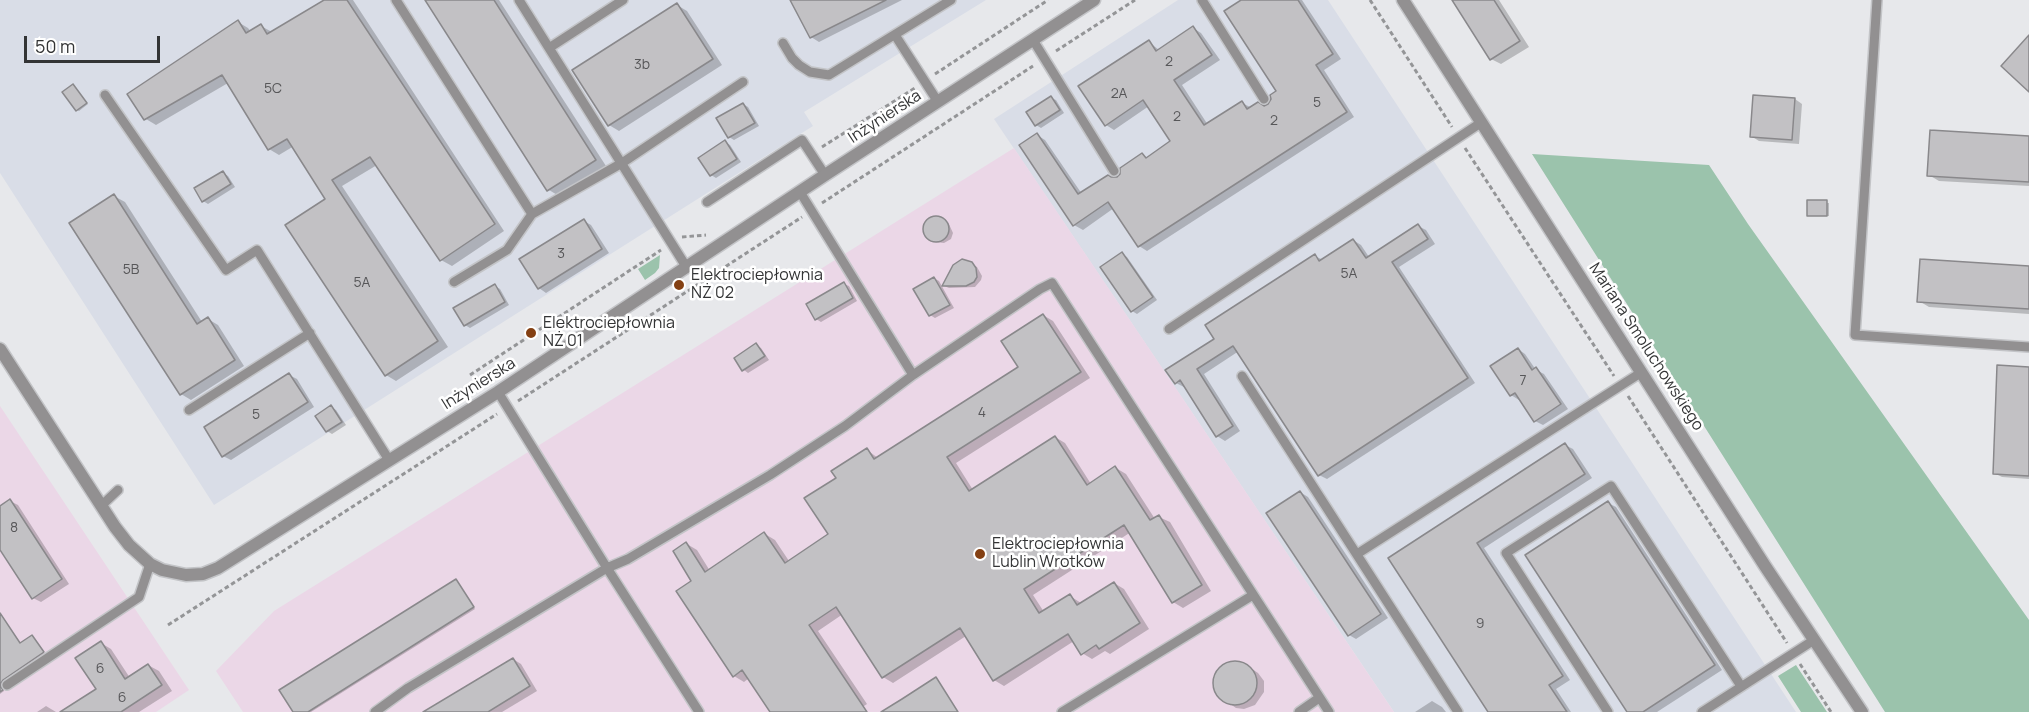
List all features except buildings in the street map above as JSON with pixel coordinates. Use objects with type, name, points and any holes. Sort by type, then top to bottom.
[{"type":"street","name":"Inżynierska","points":[[0,350],[101,506],[129,545],[150,564],[162,570],[186,575],[203,574],[218,568],[498,392],[1094,0]]},
{"type":"street","name":"Mariana Smoluchowskiego","points":[[1403,0],[1862,712]]},
{"type":"lane","points":[[396,0],[532,214]]},
{"type":"lane","points":[[519,0],[687,268]]},
{"type":"lane","points":[[549,48],[623,0]]},
{"type":"lane","points":[[783,43],[799,65],[810,72],[828,75],[951,0]]},
{"type":"lane","points":[[1202,0],[1264,99]]},
{"type":"lane","points":[[1877,0],[1855,335],[2029,347]]},
{"type":"lane","points":[[895,35],[938,102]]},
{"type":"lane","points":[[1033,40],[1114,171]]},
{"type":"lane","points":[[454,282],[507,250],[532,214],[622,163],[743,82]]},
{"type":"lane","points":[[105,95],[226,270],[257,250],[389,460]]},
{"type":"lane","points":[[1169,329],[1482,122]]},
{"type":"lane","points":[[707,201],[802,140],[825,175]]},
{"type":"lane","points":[[800,192],[913,375]]},
{"type":"lane","points":[[375,712],[408,688],[607,568],[628,559],[770,475],[845,426],[913,375],[1052,283],[1329,712]]},
{"type":"lane","points":[[189,410],[310,333]]},
{"type":"lane","points":[[1357,554],[1642,372]]},
{"type":"lane","points":[[1242,376],[1458,712]]},
{"type":"lane","points":[[498,392],[699,712]]},
{"type":"lane","points":[[1608,712],[1506,553],[1611,486],[1741,686]]},
{"type":"lane","points":[[101,506],[118,489]]},
{"type":"lane","points":[[7,685],[140,597],[150,564]]},
{"type":"lane","points":[[1062,712],[1253,595]]},
{"type":"lane","points":[[1702,712],[1814,640]]},
{"type":"lane","points":[[1299,712],[1320,698]]},
{"type":"path","points":[[168,625],[508,408],[1135,0]]},
{"type":"path","points":[[1370,0],[1831,712]]},
{"type":"path","points":[[470,375],[680,238],[705,235],[715,229]]},
{"type":"shaded area","points":[[0,0],[986,0],[804,112],[813,126],[214,505],[0,173]]},
{"type":"shaded area","points":[[1178,0],[1328,0],[1796,712],[1394,712],[994,119]]},
{"type":"shaded area","name":"Elektrociepłownia Lublin Wrotków","points":[[1014,148],[1394,712],[243,712],[216,671],[274,611]]},
{"type":"shaded area","points":[[0,406],[189,690],[156,712],[0,712]]},
{"type":"green space","points":[[1532,154],[1709,165],[1748,224],[2029,620],[2029,712],[1885,712]]},
{"type":"green space","points":[[660,255],[659,268],[645,280],[638,269]]},
{"type":"green space","points":[[1796,665],[1827,712],[1801,712],[1778,676]]},
{"type":"place","name":"Elektrociepłownia NŻ 02","points":[[679,285]]},
{"type":"place","name":"Elektrociepłownia NŻ 01","points":[[531,333]]},
{"type":"place","name":"Elektrociepłownia Lublin Wrotków","points":[[980,554]]}]
